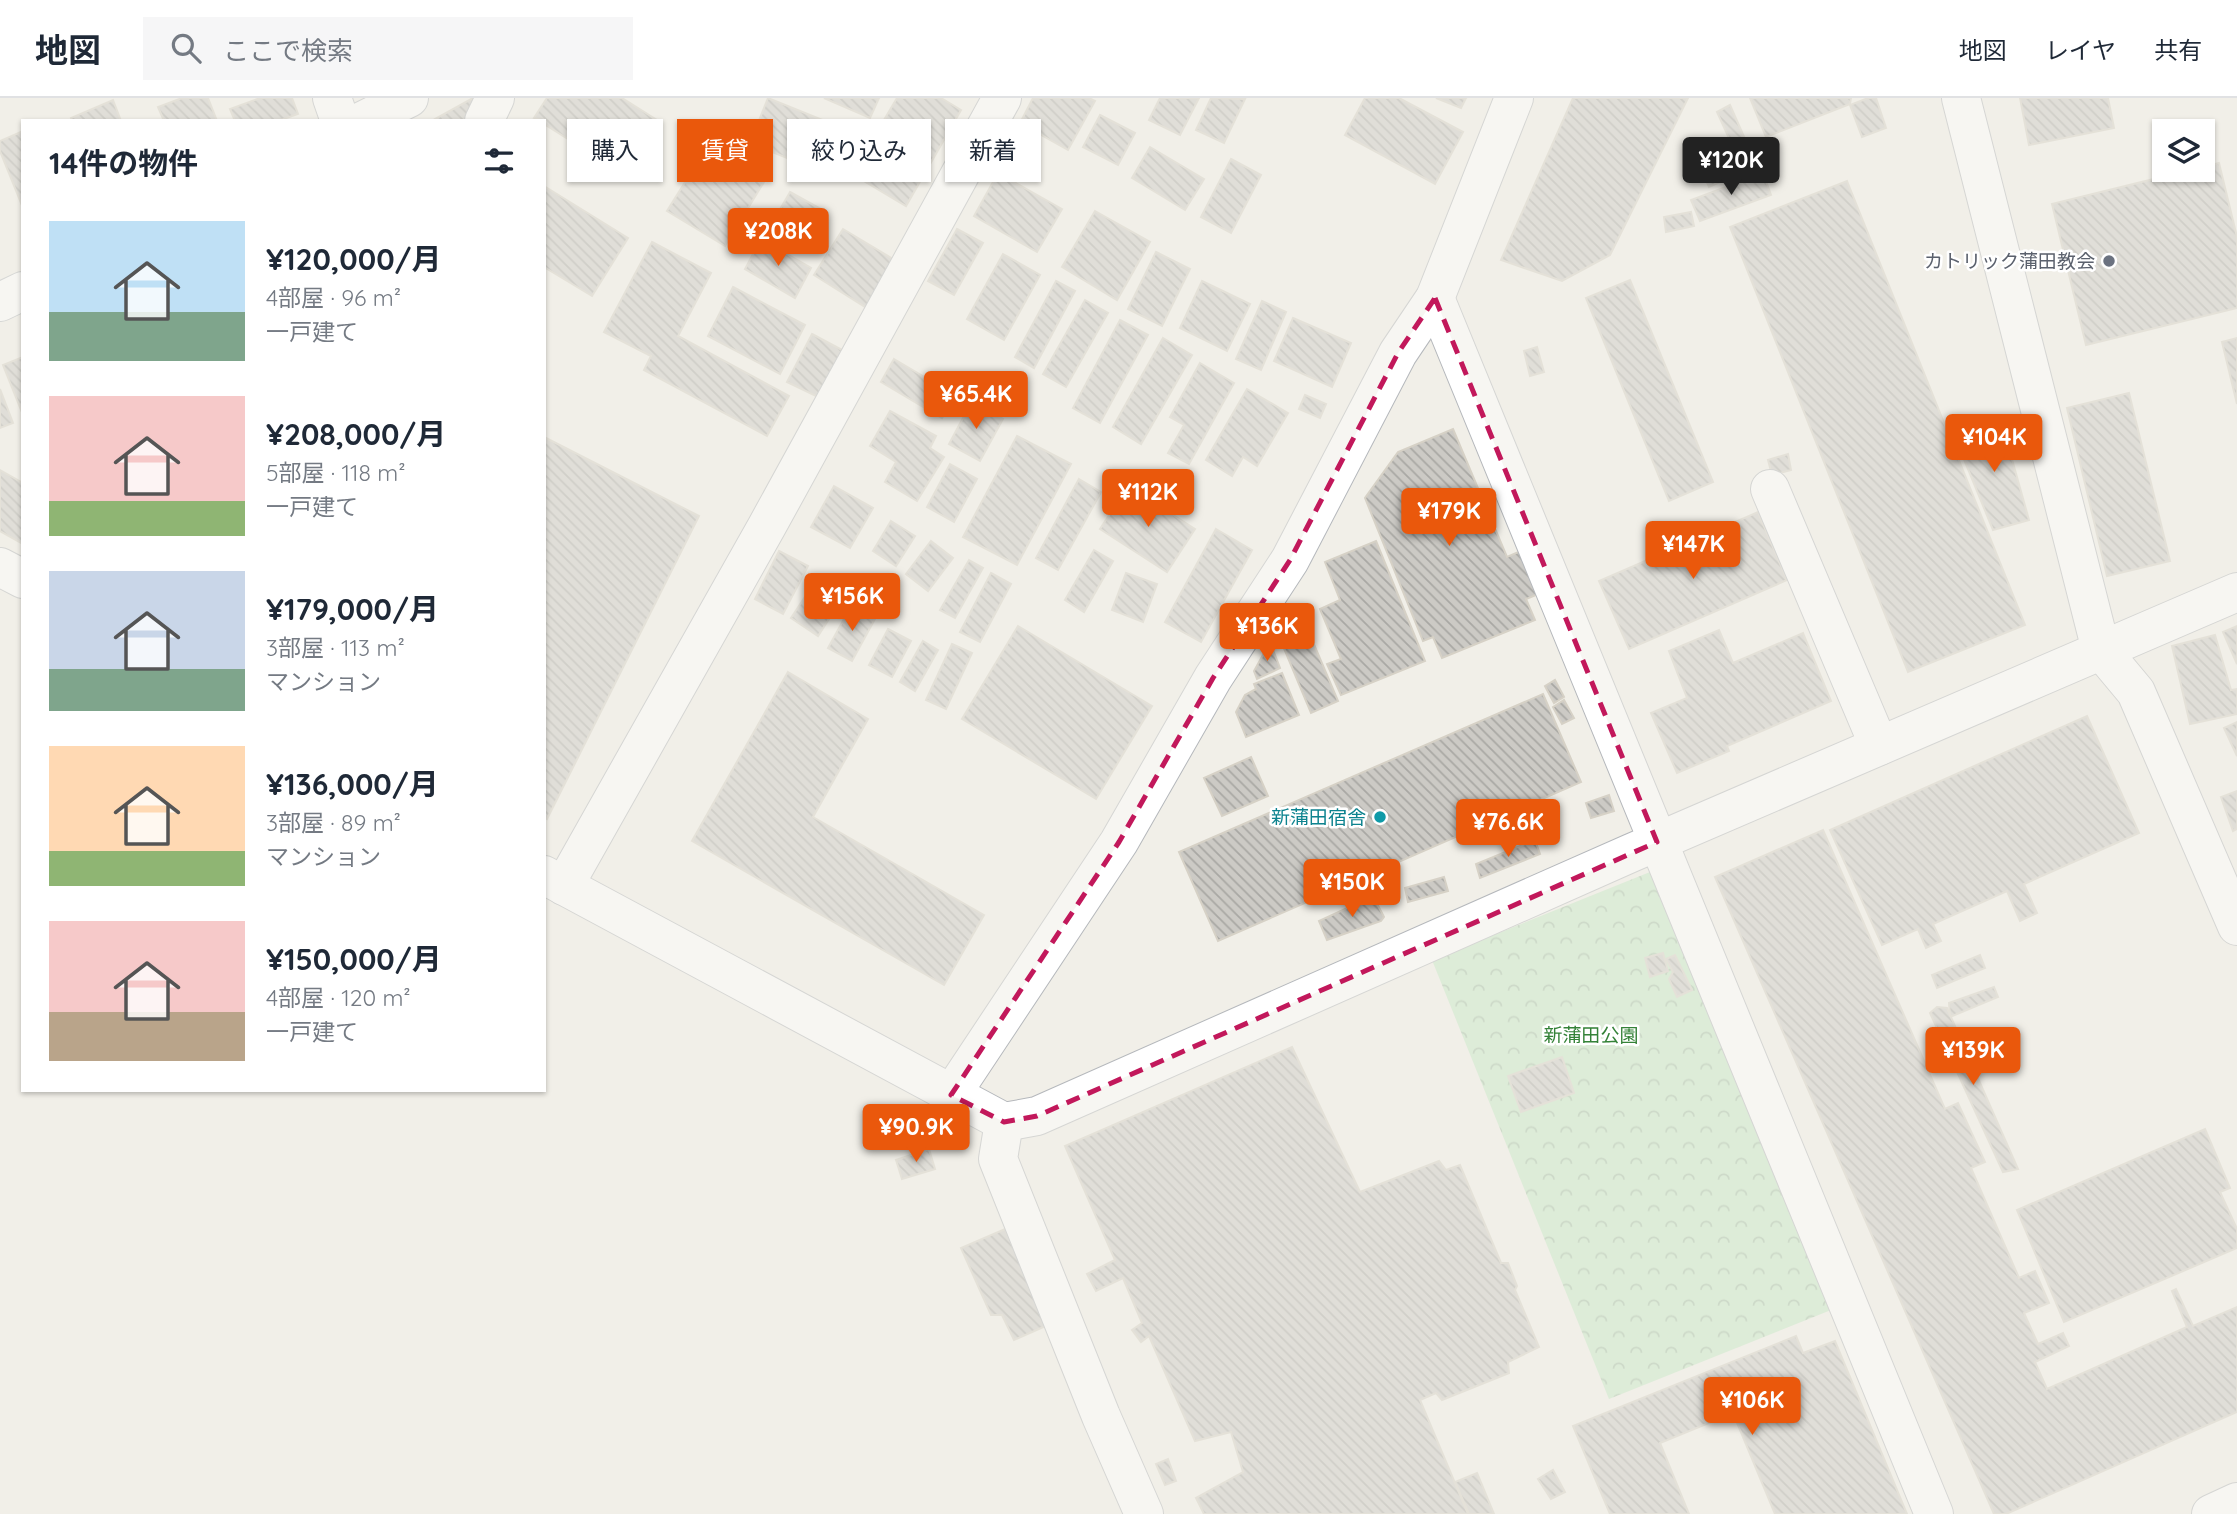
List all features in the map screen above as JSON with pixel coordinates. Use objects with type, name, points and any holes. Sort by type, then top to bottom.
[{"type":"street","points":[[332,98],[339,119]]},
{"type":"street","points":[[366,119],[409,98]]},
{"type":"street","points":[[485,119],[495,98]]},
{"type":"street","points":[[1002,98],[766,526],[554,881],[1004,1122],[1037,1116],[1657,842],[2237,592]]},
{"type":"street","points":[[951,1095],[1119,842],[1213,678],[1290,560],[1398,353],[1435,298],[1514,98]]},
{"type":"street","points":[[1961,98],[2101,650],[2136,692],[2237,926]]},
{"type":"street","points":[[0,302],[21,292]]},
{"type":"street","points":[[1435,298],[1934,1514]]},
{"type":"street","points":[[1770,489],[1879,746]]},
{"type":"street","points":[[0,567],[21,578]]},
{"type":"street","points":[[1004,1122],[998,1158],[1101,1416],[1144,1514]]},
{"type":"street","points":[[2211,1514],[2237,1502]]},
{"type":"highlighted area","points":[[1435,298],[1657,842],[1037,1116],[1004,1122],[951,1095],[1119,842],[1213,678],[1290,560],[1398,353]]},
{"type":"green space","name":"新蒲田公園","points":[[1655,870],[1831,1310],[1609,1399],[1432,960]]},
{"type":"building","points":[[182,98],[208,98],[216,119],[163,119],[158,107]]},
{"type":"building","points":[[260,98],[292,98],[298,114],[284,119],[234,119],[230,109]]},
{"type":"building","points":[[473,98],[483,98],[478,119],[435,119]]},
{"type":"building","points":[[547,98],[622,98],[655,119],[567,119],[567,138],[546,125],[546,119],[534,118]]},
{"type":"building","points":[[768,98],[820,119],[787,119],[787,158],[773,152],[773,119],[760,119]]},
{"type":"building","points":[[824,98],[879,98],[870,118]]},
{"type":"building","points":[[897,98],[941,98],[961,110],[956,119],[945,119],[945,138],[931,162],[931,119],[885,119]]},
{"type":"building","points":[[1033,98],[1089,98],[1095,101],[1068,150],[1041,135],[1041,119],[1022,119]]},
{"type":"building","points":[[1160,98],[1199,98],[1180,135],[1149,120]]},
{"type":"building","points":[[1211,98],[1245,99],[1224,143],[1196,130]]},
{"type":"building","points":[[1365,98],[1399,98],[1463,132],[1435,184],[1345,135]]},
{"type":"building","points":[[1436,98],[1466,98],[1461,108]]},
{"type":"building","points":[[1573,98],[1688,98],[1610,255],[1562,281],[1501,260]]},
{"type":"building","points":[[1750,98],[1851,98],[1850,104],[1766,137]]},
{"type":"building","points":[[1876,98],[1886,128],[1862,137],[1850,105]]},
{"type":"building","points":[[2020,98],[2108,98],[2114,128],[2029,145]]},
{"type":"building","points":[[113,100],[120,119],[71,119]]},
{"type":"building","points":[[1730,105],[1756,164],[1743,169],[1717,112]]},
{"type":"building","points":[[1100,115],[1135,133],[1118,165],[1083,147]]},
{"type":"building","points":[[21,132],[21,203],[0,151],[0,141]]},
{"type":"building","points":[[1721,141],[1736,175],[1709,187],[1694,153]]},
{"type":"building","points":[[1150,147],[1204,179],[1185,210],[1132,178]]},
{"type":"building","points":[[1231,159],[1261,175],[1231,233],[1201,217]]},
{"type":"building","points":[[2219,163],[2237,237],[2237,308],[2086,345],[2052,204],[2152,179],[2152,182],[2215,182],[2215,164]]},
{"type":"building","points":[[1763,173],[1771,195],[1700,221],[1691,200]]},
{"type":"building","points":[[1847,181],[2025,625],[1908,672],[1730,227]]},
{"type":"building","points":[[685,182],[764,182],[725,246],[667,211]]},
{"type":"building","points":[[866,182],[920,182],[906,206]]},
{"type":"building","points":[[993,182],[1014,182],[1062,209],[1037,252],[974,216]]},
{"type":"building","points":[[546,187],[628,238],[592,296],[546,268]]},
{"type":"building","points":[[790,192],[828,213],[808,247],[771,225]]},
{"type":"building","points":[[1095,211],[1150,242],[1117,300],[1062,267]]},
{"type":"building","points":[[1691,212],[1694,226],[1666,232],[1664,217]]},
{"type":"building","points":[[843,229],[898,262],[870,310],[814,275]]},
{"type":"building","points":[[957,229],[983,243],[954,295],[928,281]]},
{"type":"building","points":[[761,239],[811,268],[795,298],[745,269]]},
{"type":"building","points":[[652,242],[711,273],[678,336],[789,396],[767,436],[644,370],[651,356],[604,332]]},
{"type":"building","points":[[1156,252],[1190,269],[1162,326],[1128,309]]},
{"type":"building","points":[[1003,254],[1040,275],[1004,340],[967,319]]},
{"type":"building","points":[[1630,280],[1713,482],[1669,501],[1586,298]]},
{"type":"building","points":[[1056,281],[1075,291],[1034,368],[1015,357]]},
{"type":"building","points":[[1202,281],[1250,304],[1227,351],[1180,328]]},
{"type":"building","points":[[733,287],[805,325],[780,374],[708,336]]},
{"type":"building","points":[[1085,300],[1108,313],[1066,387],[1043,374]]},
{"type":"building","points":[[1262,301],[1286,312],[1261,370],[1236,359]]},
{"type":"building","points":[[1293,318],[1351,343],[1332,387],[1274,361]]},
{"type":"building","points":[[1120,320],[1148,335],[1100,423],[1073,408]]},
{"type":"building","points":[[812,334],[844,351],[820,398],[787,382]]},
{"type":"building","points":[[1163,338],[1192,355],[1141,444],[1113,427]]},
{"type":"building","points":[[2237,338],[2237,404],[2222,342]]},
{"type":"building","points":[[1537,347],[1544,372],[1530,376],[1524,351]]},
{"type":"building","points":[[21,358],[21,410],[3,365]]},
{"type":"building","points":[[894,359],[955,395],[942,418],[881,382]]},
{"type":"building","points":[[1200,363],[1234,383],[1189,464],[1168,453],[1184,425],[1170,417]]},
{"type":"building","points":[[0,389],[13,423],[0,428]]},
{"type":"building","points":[[1247,389],[1288,413],[1257,466],[1243,457],[1232,476],[1206,460]]},
{"type":"building","points":[[2129,393],[2170,561],[2107,576],[2067,408]]},
{"type":"building","points":[[1305,395],[1326,404],[1320,418],[1299,409]]},
{"type":"building","points":[[972,401],[1003,419],[980,461],[949,444]]},
{"type":"building","points":[[890,411],[936,436],[930,448],[944,457],[917,501],[885,482],[896,462],[870,446]]},
{"type":"building","points":[[2001,420],[2029,520],[1993,530],[1954,435]]},
{"type":"building","points":[[1453,429],[1507,557],[1523,550],[1541,593],[1526,599],[1535,620],[1442,658],[1433,637],[1423,641],[1365,498],[1398,452]]},
{"type":"building","points":[[1017,436],[1071,464],[1017,565],[963,537]]},
{"type":"building","points":[[546,438],[699,516],[546,818]]},
{"type":"building","points":[[1788,454],[1791,470],[1772,475],[1768,460]]},
{"type":"building","points":[[950,464],[977,479],[954,522],[927,507]]},
{"type":"building","points":[[0,470],[21,482],[21,543],[0,531]]},
{"type":"building","points":[[1079,479],[1101,492],[1058,570],[1036,558]]},
{"type":"building","points":[[834,486],[873,508],[850,548],[811,527]]},
{"type":"building","points":[[1128,486],[1195,529],[1167,572],[1100,529]]},
{"type":"building","points":[[1758,512],[1787,580],[1629,649],[1599,581]]},
{"type":"building","points":[[891,521],[915,536],[896,566],[873,551]]},
{"type":"building","points":[[1216,529],[1252,550],[1201,642],[1165,622]]},
{"type":"building","points":[[931,541],[953,558],[928,591],[906,574]]},
{"type":"building","points":[[1376,541],[1425,661],[1341,695],[1327,664],[1341,659],[1320,609],[1340,600],[1325,562]]},
{"type":"building","points":[[1094,550],[1113,561],[1084,612],[1065,600]]},
{"type":"building","points":[[779,551],[808,566],[783,614],[755,599]]},
{"type":"building","points":[[969,560],[983,568],[955,618],[940,610]]},
{"type":"building","points":[[991,573],[1011,584],[980,642],[960,632]]},
{"type":"building","points":[[1126,573],[1157,584],[1143,622],[1112,610]]},
{"type":"building","points":[[818,577],[845,594],[818,636],[791,618]]},
{"type":"building","points":[[851,606],[875,619],[852,661],[828,648]]},
{"type":"building","points":[[1018,626],[1152,706],[1096,799],[962,719]]},
{"type":"building","points":[[2237,626],[2237,664],[2223,632]]},
{"type":"building","points":[[888,629],[911,641],[892,677],[869,665]]},
{"type":"building","points":[[1719,630],[1733,663],[1803,633],[1831,701],[1727,746],[1729,751],[1677,773],[1651,713],[1687,698],[1669,651]]},
{"type":"building","points":[[1310,635],[1338,701],[1311,713],[1283,646]]},
{"type":"building","points":[[2215,635],[2231,690],[2237,689],[2237,714],[2190,724],[2172,646]]},
{"type":"building","points":[[923,641],[938,650],[915,691],[900,682]]},
{"type":"building","points":[[1270,642],[1280,668],[1257,679],[1254,671]]},
{"type":"building","points":[[952,644],[972,653],[946,709],[926,700]]},
{"type":"building","points":[[788,672],[868,719],[813,817],[984,915],[944,985],[692,841]]},
{"type":"building","points":[[1282,673],[1299,715],[1246,737],[1236,712],[1245,695],[1256,689],[1254,684]]},
{"type":"building","points":[[1555,680],[1564,697],[1554,703],[1545,686]]},
{"type":"building","name":"新蒲田宿舎","points":[[1543,694],[1581,782],[1218,941],[1179,852]]},
{"type":"building","points":[[1564,700],[1574,718],[1562,724],[1553,707]]},
{"type":"building","points":[[2087,716],[2139,833],[2024,884],[2037,913],[2020,921],[2007,891],[1933,924],[1941,941],[1926,948],[1918,929],[1882,945],[1830,830]]},
{"type":"building","points":[[2237,722],[2237,756],[2224,728]]},
{"type":"building","points":[[1251,757],[1268,796],[1222,816],[1204,778]]},
{"type":"building","points":[[2237,791],[2237,829],[2233,831],[2221,797]]},
{"type":"building","points":[[1609,795],[1614,811],[1591,818],[1586,803]]},
{"type":"building","points":[[1823,830],[1945,1109],[1958,1103],[1985,1162],[1971,1168],[2019,1278],[2035,1271],[2049,1303],[2024,1313],[2038,1344],[2063,1333],[2069,1346],[2035,1362],[2047,1389],[2187,1327],[2172,1291],[2176,1289],[2193,1326],[2237,1307],[2237,1412],[2006,1514],[1994,1514],[1715,877]]},
{"type":"building","points":[[1535,840],[1540,854],[1480,878],[1476,864]]},
{"type":"building","points":[[1444,877],[1448,891],[1408,902],[1405,888]]},
{"type":"building","points":[[1373,896],[1384,917],[1381,921],[1327,940],[1319,921]]},
{"type":"building","points":[[1663,953],[1668,971],[1650,977],[1645,958]]},
{"type":"building","points":[[1675,955],[1692,990],[1677,997],[1669,979],[1673,972],[1666,959]]},
{"type":"building","points":[[1980,955],[1985,968],[1937,988],[1932,975]]},
{"type":"building","points":[[1994,987],[1998,997],[1950,1017],[1949,1003]]},
{"type":"building","points":[[1937,1007],[1947,1008],[2018,1169],[2003,1172],[1930,1013]]},
{"type":"building","points":[[1292,1047],[1360,1192],[1439,1161],[1446,1170],[1460,1165],[1501,1263],[1508,1263],[1517,1286],[1515,1290],[1539,1347],[1508,1362],[1509,1373],[1442,1400],[1436,1393],[1420,1400],[1468,1514],[1204,1514],[1196,1498],[1243,1472],[1231,1432],[1195,1441],[1149,1336],[1141,1342],[1132,1330],[1142,1323],[1123,1278],[1096,1291],[1087,1274],[1115,1260],[1065,1146]]},
{"type":"building","points":[[1562,1057],[1574,1093],[1521,1112],[1508,1076]]},
{"type":"building","points":[[2205,1129],[2230,1188],[2220,1192],[2237,1229],[2237,1248],[2064,1322],[2017,1210]]},
{"type":"building","points":[[929,1149],[935,1169],[902,1179],[896,1160]]},
{"type":"building","points":[[1005,1229],[1048,1325],[1014,1340],[1002,1315],[991,1315],[961,1248]]},
{"type":"building","points":[[1796,1336],[1803,1353],[1835,1341],[1907,1514],[1775,1514],[1733,1413],[1660,1443],[1689,1514],[1610,1514],[1573,1426]]},
{"type":"building","points":[[1168,1459],[1176,1481],[1165,1485],[1156,1464]]},
{"type":"building","points":[[1553,1470],[1565,1492],[1551,1499],[1538,1479]]},
{"type":"building","points":[[1477,1473],[1494,1514],[1469,1514],[1455,1482]]},
{"type":"place","name":"カトリック蒲田教会","points":[[2109,261]]},
{"type":"place","name":"新蒲田宿舎","points":[[1380,817]]}]
